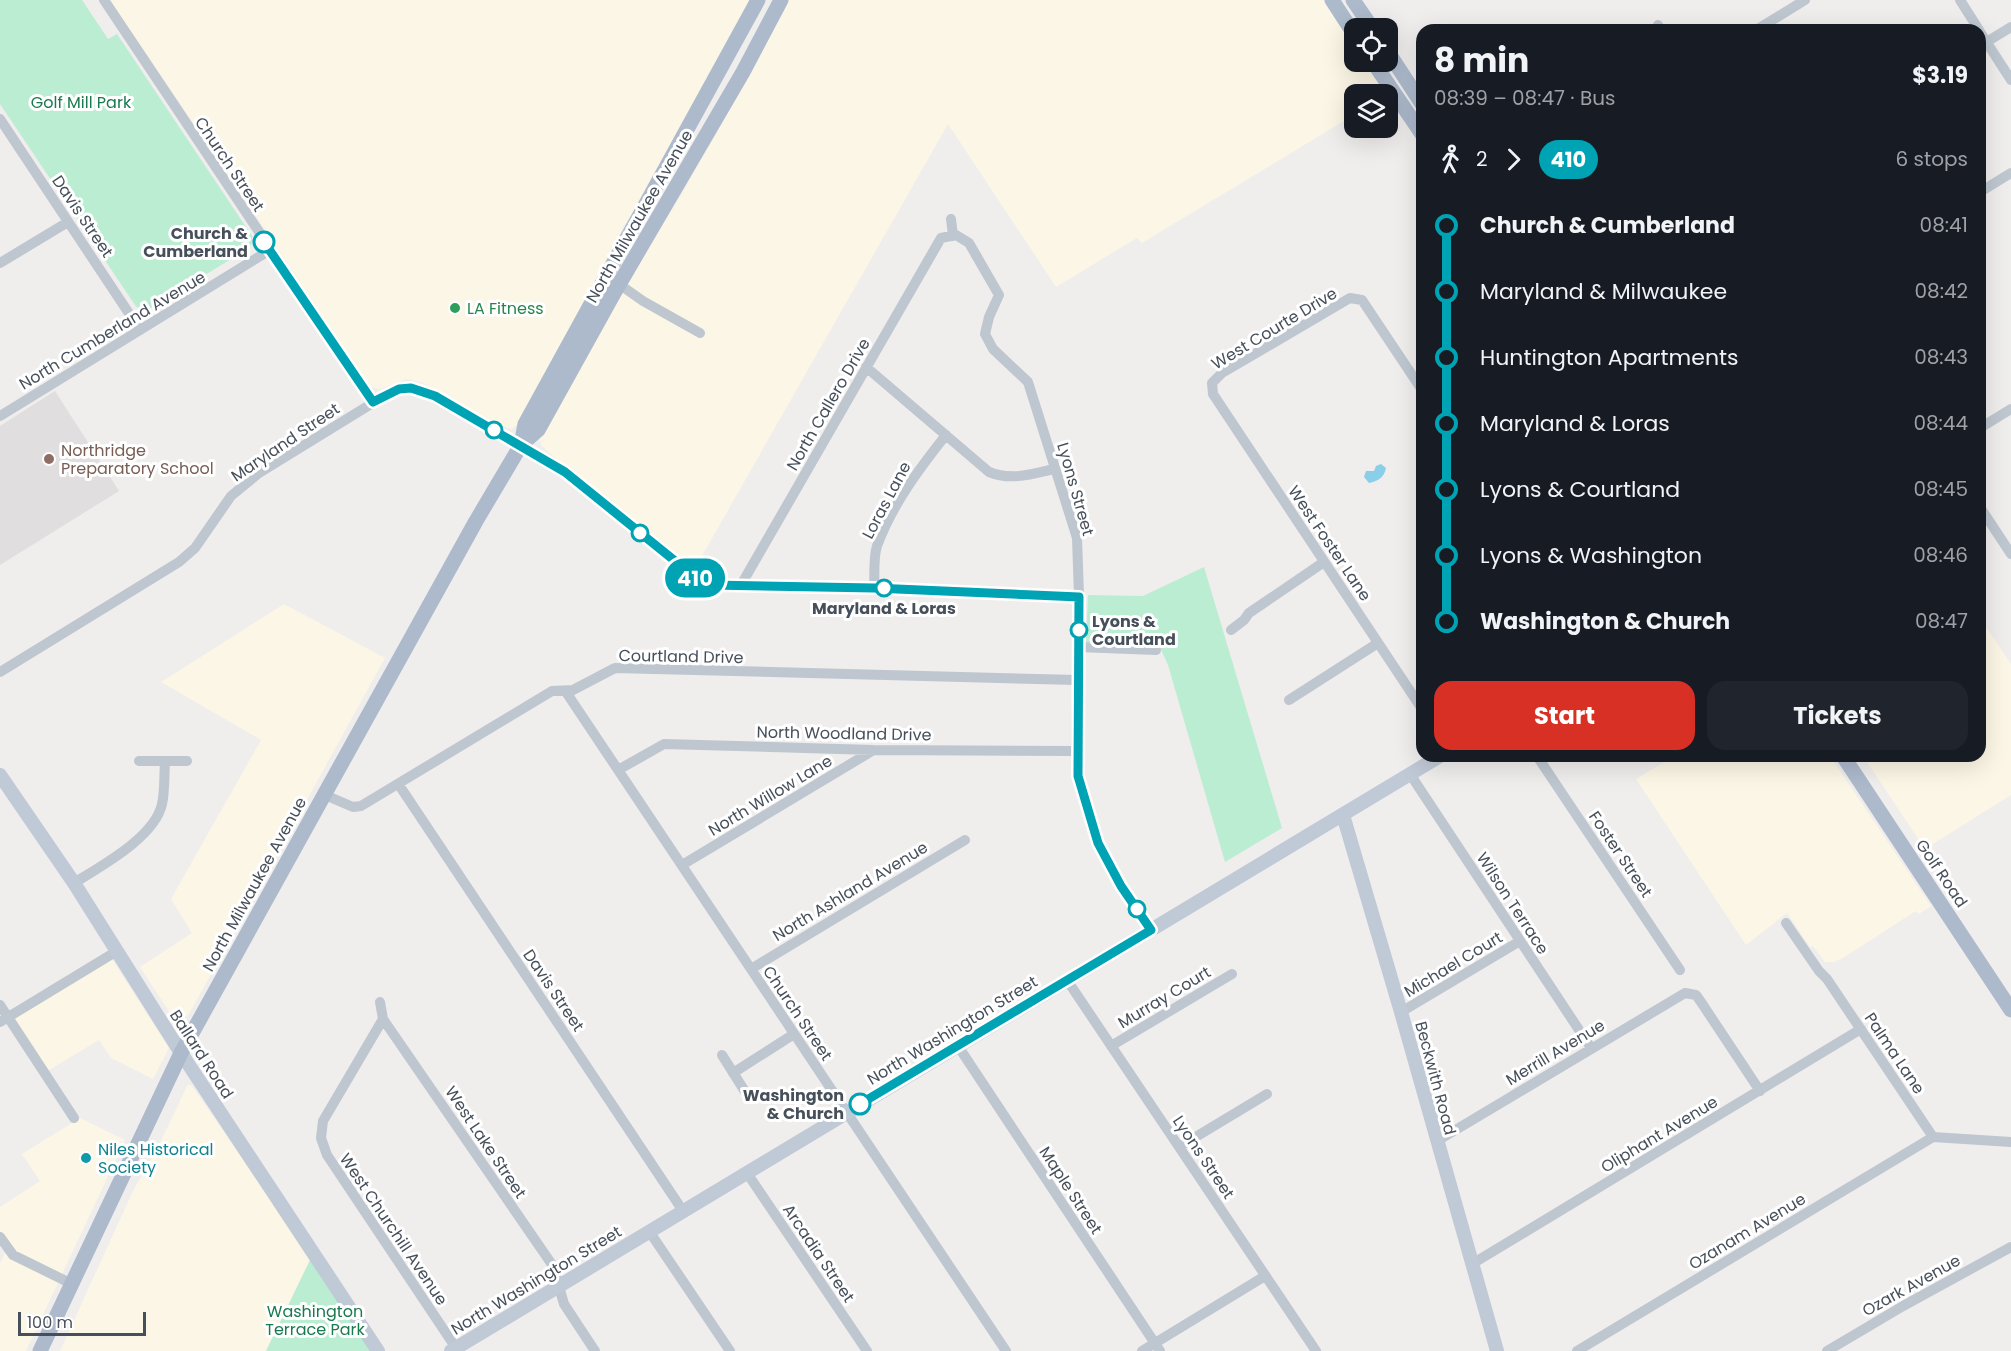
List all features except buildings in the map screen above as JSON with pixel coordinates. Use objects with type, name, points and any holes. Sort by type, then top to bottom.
[{"type":"main road","name":"North Milwaukee Avenue","points":[[40,1351],[181,1053],[476,521],[521,445],[538,430],[758,0]]},
{"type":"main road","name":"North Milwaukee Avenue","points":[[613,280],[675,192],[781,0]]},
{"type":"main road","points":[[1332,0],[1344,19]]},
{"type":"main road","points":[[1353,0],[1365,18]]},
{"type":"main road","points":[[1398,67],[1416,95]]},
{"type":"main road","points":[[1380,72],[1416,125]]},
{"type":"main road","name":"Golf Road","points":[[1847,762],[2011,1010]]},
{"type":"street","name":"Church Street","points":[[104,0],[373,402]]},
{"type":"street","points":[[1766,24],[1804,0]]},
{"type":"street","points":[[1960,0],[1975,24]]},
{"type":"street","points":[[1986,42],[2011,27]]},
{"type":"street","points":[[1986,48],[2011,80]]},
{"type":"street","name":"Davis Street","points":[[0,120],[140,330]]},
{"type":"street","points":[[1986,188],[2011,173]]},
{"type":"street","points":[[947,237],[951,219]]},
{"type":"street","points":[[0,263],[68,222]]},
{"type":"street","name":"Lyons Street","points":[[947,237],[956,235],[969,243],[999,295],[988,317],[985,334],[993,349],[1028,382],[1077,538],[1079,597],[1076,751],[1078,776],[1098,843],[1121,886],[1151,930]]},
{"type":"street","name":"North Callero Drive","points":[[741,585],[866,367],[947,237]]},
{"type":"street","name":"North Cumberland Avenue","points":[[0,416],[270,250]]},
{"type":"street","points":[[613,280],[643,301],[700,333]]},
{"type":"street","name":"West Courte Drive","points":[[1213,394],[1212,384],[1222,373],[1350,298],[1362,300],[1416,381]]},
{"type":"street","points":[[866,367],[989,472],[1000,476],[1017,477],[1054,469]]},
{"type":"street","name":"Maryland Street","points":[[0,672],[178,562],[195,548],[231,496],[269,466],[373,402],[399,389],[411,388],[422,391],[548,461],[586,487],[694,578],[710,585],[874,588],[1079,597]]},
{"type":"street","name":"West Foster Lane","points":[[1213,394],[1416,700]]},
{"type":"street","points":[[1986,425],[2011,409]]},
{"type":"street","name":"Loras Lane","points":[[874,588],[876,548],[896,507],[918,470],[946,435]]},
{"type":"street","points":[[1986,516],[2011,554]]},
{"type":"street","points":[[1231,630],[1249,613],[1324,562]]},
{"type":"street","points":[[1289,700],[1378,644]]},
{"type":"street","points":[[1078,647],[1156,650]]},
{"type":"street","name":"Courtland Drive","points":[[325,795],[353,807],[361,806],[552,691],[573,690],[607,671],[624,668],[1078,680]]},
{"type":"street","name":"Church Street","points":[[566,692],[1006,1351]]},
{"type":"street","name":"North Woodland Drive","points":[[618,770],[664,744],[873,750],[1076,751]]},
{"type":"street","name":"North Willow Lane","points":[[681,865],[873,750]]},
{"type":"street","points":[[139,761],[187,761]]},
{"type":"street","points":[[74,883],[130,847],[159,813],[163,801],[165,762]]},
{"type":"street","name":"North Washington Street","points":[[455,1350],[1430,762]]},
{"type":"street","name":"Foster Street","points":[[1541,762],[1680,970]]},
{"type":"street","name":"Wilson Terrace","points":[[1410,774],[1591,1048]]},
{"type":"street","name":"Ballard Road","points":[[0,775],[74,883],[181,1053],[378,1351]]},
{"type":"street","name":"Davis Street","points":[[399,785],[683,1211]]},
{"type":"street","name":"Beckwith Road","points":[[1343,814],[1497,1351]]},
{"type":"street","name":"North Ashland Avenue","points":[[750,969],[965,840]]},
{"type":"street","name":"Palma Lane","points":[[1786,923],[1861,1029],[1933,1137]]},
{"type":"street","name":"Michael Court","points":[[1401,1012],[1520,941]]},
{"type":"street","points":[[4,1020],[117,951]]},
{"type":"street","name":"Murray Court","points":[[1111,1046],[1232,974]]},
{"type":"street","name":"Lyons Street","points":[[1067,980],[1316,1351]]},
{"type":"street","name":"Merrill Avenue","points":[[1437,1142],[1679,996],[1691,993],[1696,995],[1701,1002],[1760,1091]]},
{"type":"street","points":[[380,1002],[383,1019]]},
{"type":"street","points":[[0,1005],[4,1020],[74,1118]]},
{"type":"street","name":"West Churchill Avenue","points":[[383,1019],[323,1121],[321,1138],[327,1155],[455,1350]]},
{"type":"street","name":"West Lake Street","points":[[383,1019],[553,1266],[564,1304],[595,1351]]},
{"type":"street","name":"Oliphant Avenue","points":[[1472,1264],[1861,1029]]},
{"type":"street","points":[[734,1073],[794,1034]]},
{"type":"street","name":"Maple Street","points":[[958,1046],[1157,1347]]},
{"type":"street","points":[[722,1055],[744,1090]]},
{"type":"street","points":[[1179,1146],[1267,1094]]},
{"type":"street","points":[[1933,1137],[2011,1143]]},
{"type":"street","name":"Ozanam Avenue","points":[[1577,1351],[1933,1137]]},
{"type":"street","name":"Arcadia Street","points":[[747,1173],[867,1351]]},
{"type":"street","points":[[649,1231],[730,1351]]},
{"type":"street","points":[[0,1237],[13,1255],[72,1284]]},
{"type":"street","name":"Ozark Avenue","points":[[1827,1351],[2011,1247]]},
{"type":"street","points":[[1142,1351],[1157,1347],[1265,1276]]},
{"type":"shaded area","points":[[110,0],[749,0],[649,189],[623,227],[594,288],[519,424],[511,429],[494,423],[423,383],[407,379],[380,389],[371,387]]},
{"type":"shaded area","points":[[789,0],[1323,0],[1344,32],[1344,72],[1371,72],[1380,84],[1344,84],[1344,121],[1142,243],[1137,238],[1056,287],[948,124],[694,570],[547,451],[541,445],[539,436],[597,332],[681,195]]},
{"type":"shaded area","name":"Northridge Preparatory School","points":[[55,391],[119,491],[0,565],[0,426]]},
{"type":"shaded area","points":[[284,604],[385,658],[189,1014],[180,1021],[172,1016],[140,967],[192,933],[171,899],[261,740],[161,682]]},
{"type":"shaded area","points":[[1986,627],[2011,664],[2011,795],[1925,849],[1867,762],[1986,762]]},
{"type":"shaded area","points":[[1664,762],[1834,762],[1931,906],[1919,914],[1916,911],[1834,962],[1825,962],[1813,946],[1810,947],[1787,913],[1746,945],[1636,779]]},
{"type":"shaded area","points":[[108,953],[169,1048],[153,1079],[111,1058],[99,1040],[46,1072],[8,1015]]},
{"type":"shaded area","points":[[188,1084],[192,1086],[311,1258],[266,1351],[60,1351],[133,1191],[157,1149]]},
{"type":"shaded area","points":[[80,1118],[125,1140],[26,1351],[0,1351],[0,1264],[7,1249],[0,1239],[0,1207],[40,1181],[22,1154]]},
{"type":"green space","name":"Golf Mill Park","points":[[0,0],[82,0],[108,39],[117,34],[252,236],[249,248],[148,310],[140,310],[0,104]]},
{"type":"green space","points":[[1204,567],[1282,828],[1225,862],[1168,665],[1159,645],[1086,643],[1088,595],[1143,596]]},
{"type":"green space","name":"Washington Terrace Park","points":[[311,1258],[373,1351],[266,1351]]},
{"type":"water","points":[[1381,464],[1386,468],[1384,474],[1378,480],[1369,483],[1364,477],[1366,471],[1374,471],[1376,466]]},
{"type":"bus line","name":"410","points":[[264,242],[373,402],[399,389],[411,388],[435,396],[565,472],[701,582],[710,585],[874,588],[1079,597],[1076,751],[1082,795],[1091,826],[1104,857],[1151,930],[860,1104]]},
{"type":"place","name":"Church & Cumberland","points":[[264,242]]},
{"type":"place","name":"LA Fitness","points":[[455,308]]},
{"type":"place","name":"Northridge Preparatory School","points":[[49,459]]},
{"type":"place","name":"Maryland & Loras","points":[[884,588]]},
{"type":"place","name":"Lyons & Courtland","points":[[1079,630]]},
{"type":"place","name":"Washington & Church","points":[[860,1104]]},
{"type":"place","name":"Niles Historical Society","points":[[86,1158]]}]
